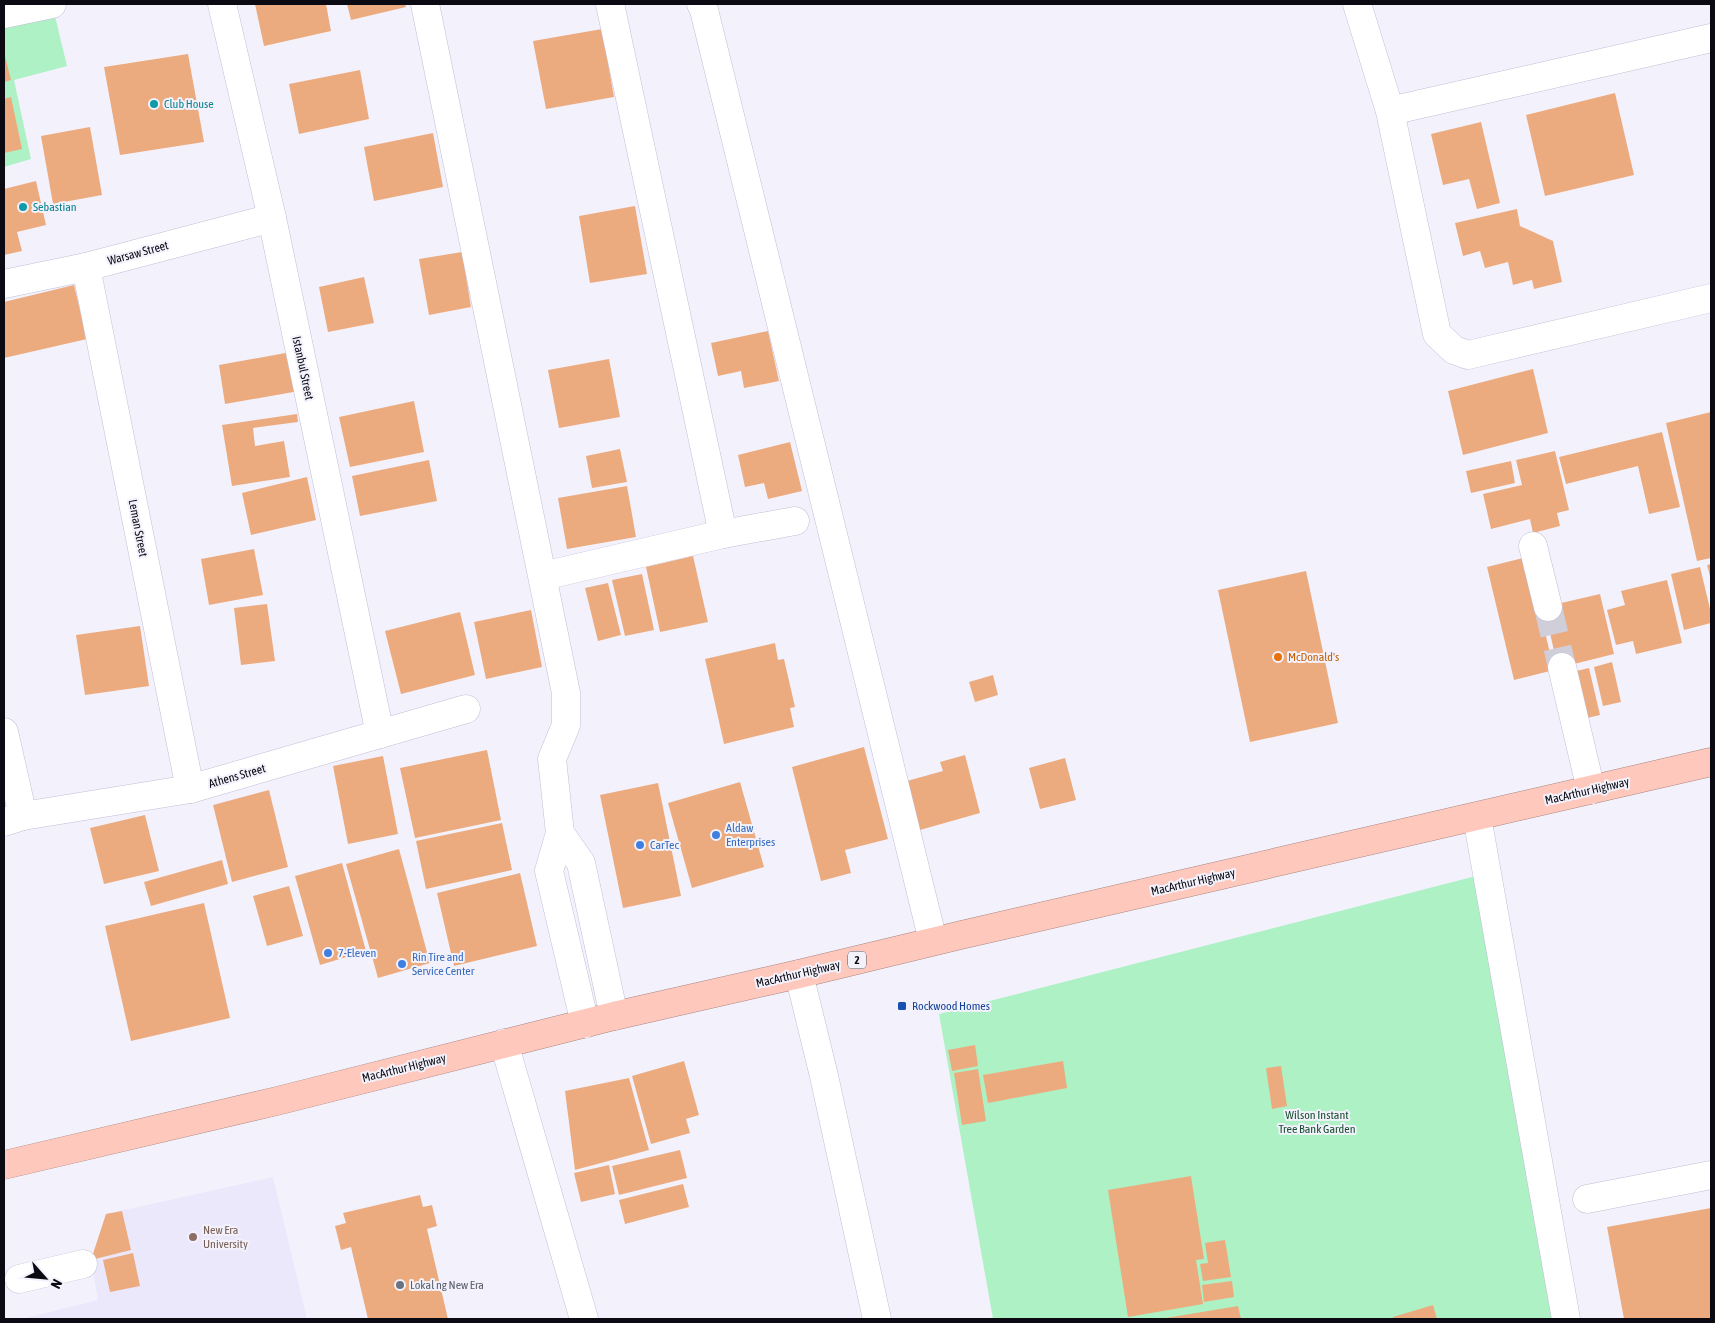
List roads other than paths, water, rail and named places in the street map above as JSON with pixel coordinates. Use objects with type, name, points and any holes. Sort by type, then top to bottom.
[{"type":"highway","name":"MacArthur Highway","points":[[4,1165],[277,1101],[614,1016],[1711,762]]},
{"type":"street","name":"Istanbul Street","points":[[222,4],[272,218],[380,734]]},
{"type":"street","points":[[425,4],[566,693],[566,725],[552,759],[560,833],[549,871],[585,1024]]},
{"type":"street","points":[[610,4],[723,534]]},
{"type":"street","points":[[1357,4],[1390,111],[1438,334],[1454,350],[1468,355],[1711,298]]},
{"type":"street","points":[[4,14],[40,5]]},
{"type":"street","points":[[707,6],[933,941]]},
{"type":"street","points":[[1390,111],[1711,38]]},
{"type":"street","name":"Warsaw Street","points":[[4,284],[86,267],[272,218]]},
{"type":"street","name":"Leman Street","points":[[86,267],[190,789]]},
{"type":"street","points":[[543,576],[723,534],[795,521]]},
{"type":"street","points":[[1533,546],[1548,606]]},
{"type":"street","points":[[1562,667],[1591,790]]},
{"type":"street","name":"Athens Street","points":[[13,819],[190,789],[466,709]]},
{"type":"street","points":[[4,732],[13,819]]},
{"type":"street","points":[[1477,817],[1566,1319]]},
{"type":"street","points":[[560,833],[581,863],[614,1016]]},
{"type":"street","points":[[553,887],[584,879]]},
{"type":"street","points":[[799,974],[824,1076],[877,1319]]},
{"type":"street","points":[[504,1043],[584,1319]]},
{"type":"street","points":[[1587,1199],[1711,1176]]},
{"type":"street","points":[[19,1280],[83,1264]]},
{"type":"tunnel","points":[[1548,607],[1562,667]]},
{"type":"place","name":"Club House","points":[[154,104]]},
{"type":"place","name":"Sebastian","points":[[23,207]]},
{"type":"place","name":"McDonald's","points":[[1278,657]]},
{"type":"place","name":"Aldaw Enterprises","points":[[716,835]]},
{"type":"place","name":"CarTec","points":[[640,845]]},
{"type":"place","name":"7-Eleven","points":[[328,953]]},
{"type":"place","name":"Rin Tire and Service Center","points":[[402,964]]},
{"type":"place","name":"Rockwood Homes","points":[[902,1006]]},
{"type":"place","name":"New Era University","points":[[193,1237]]},
{"type":"place","name":"Lokal ng New Era","points":[[400,1285]]},
{"type":"park label","name":"Wilson Instant Tree Bank Garden","points":[[1317,1122]]}]
